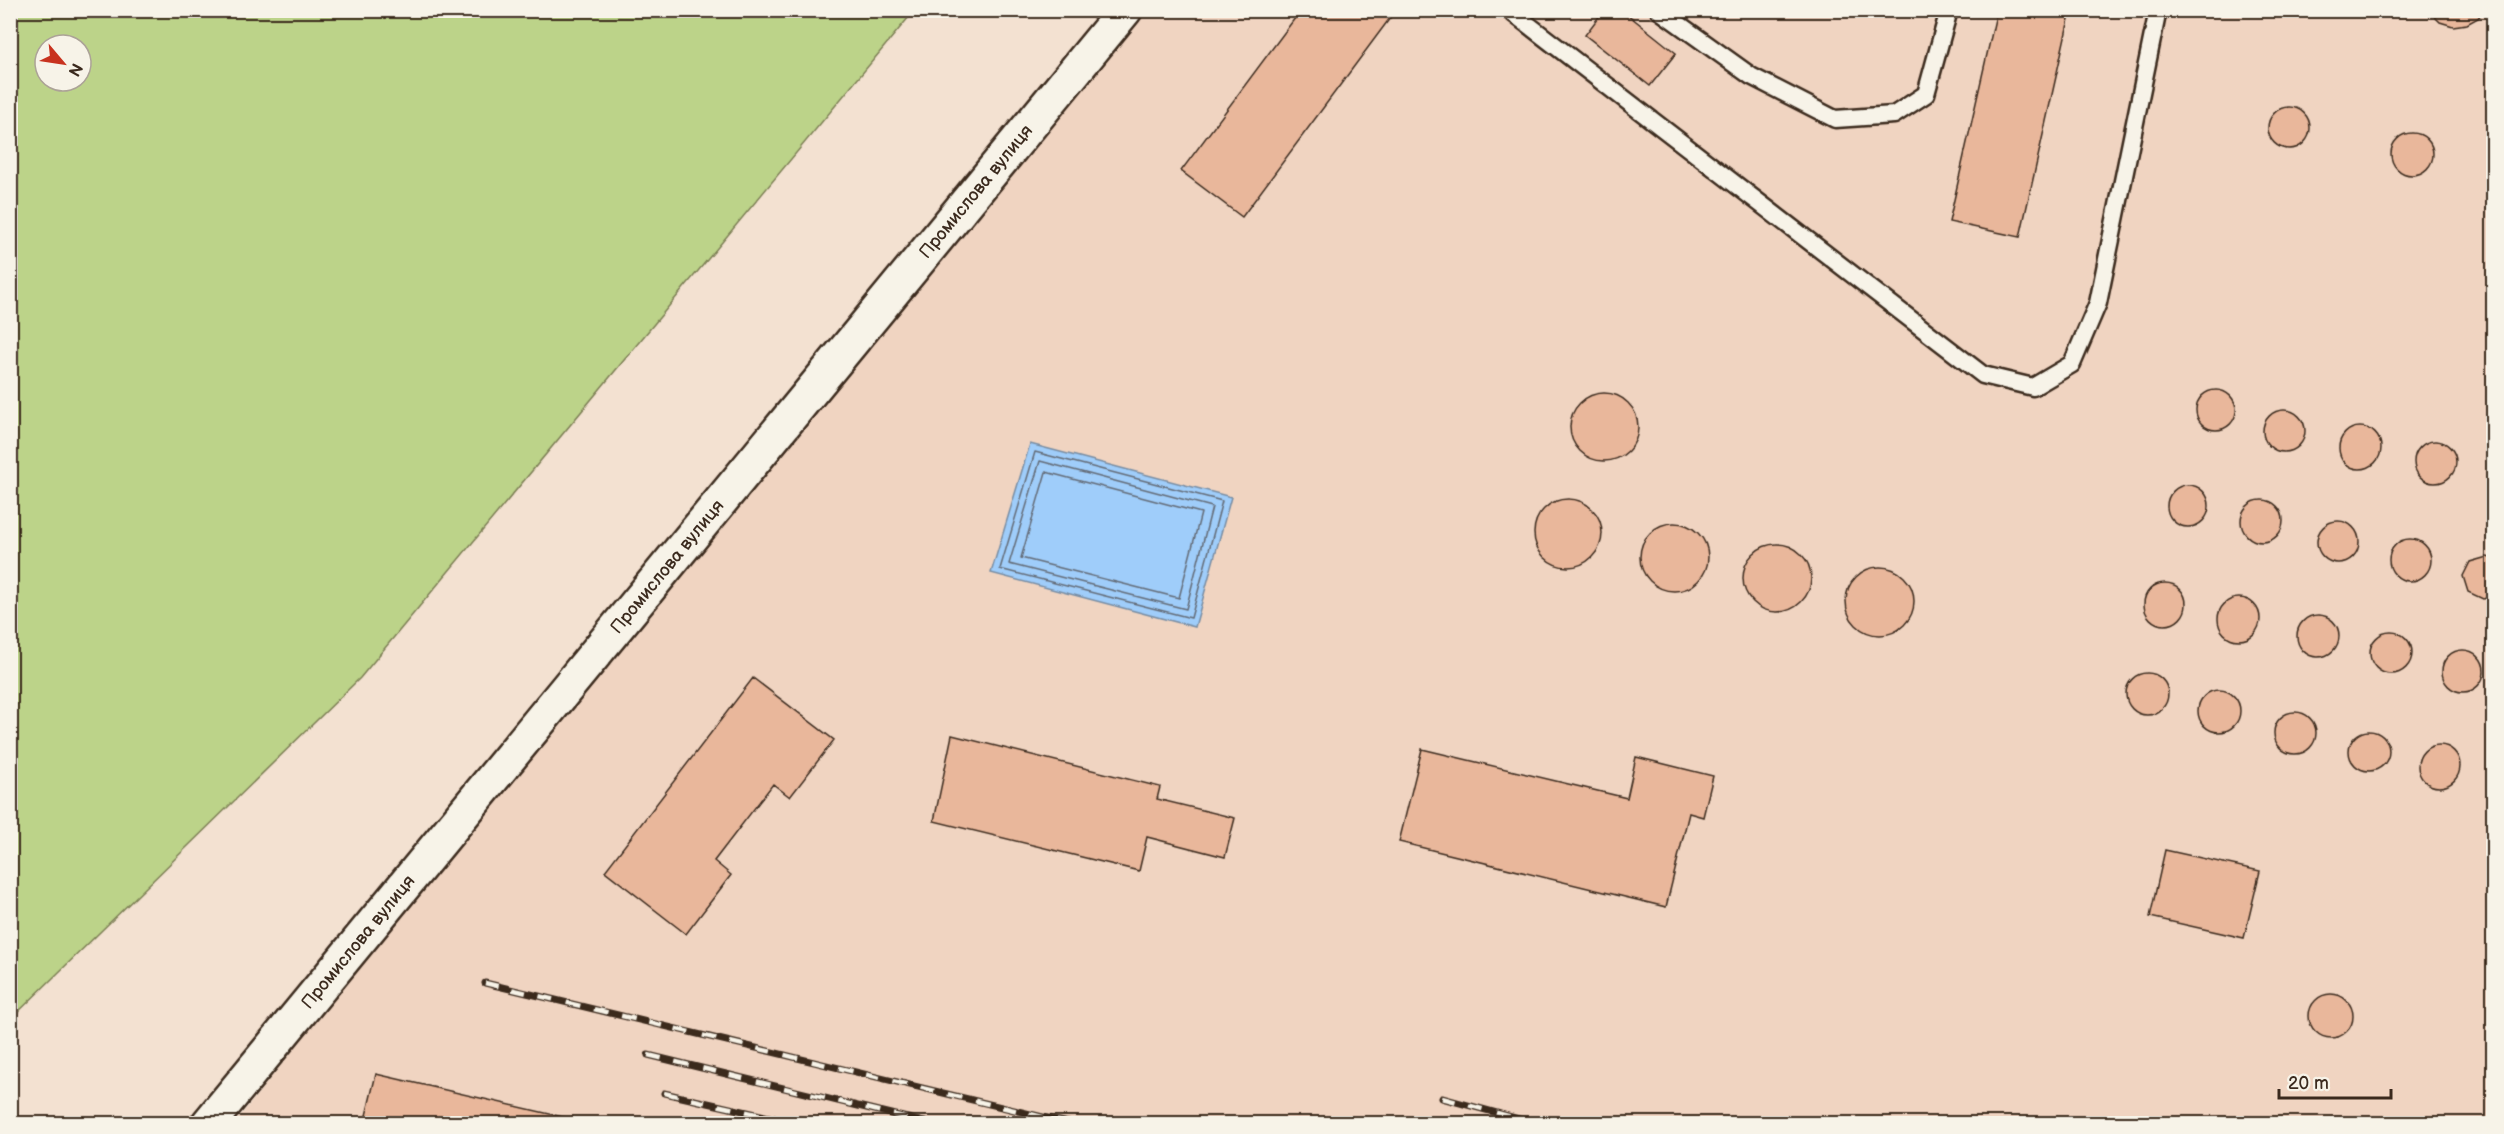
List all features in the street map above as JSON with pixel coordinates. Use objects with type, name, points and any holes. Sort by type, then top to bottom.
[{"type":"street","name":"Промислова вулиця","points":[[208,1124],[1125,10]]},
{"type":"lane","points":[[1509,10],[1983,375],[2033,387],[2072,364],[2098,303],[2158,10]]},
{"type":"lane","points":[[1659,10],[1751,76],[1835,119],[1894,115],[1926,94],[1949,10]]},
{"type":"shaded area","points":[[1125,11],[2493,11],[2493,1123],[234,1124]]},
{"type":"green space","points":[[11,10],[914,11],[360,678],[11,1019]]},
{"type":"water","points":[[1030,444],[1231,497],[1195,627],[991,573]]},
{"type":"building","points":[[1301,10],[1396,10],[1242,217],[1181,171]]},
{"type":"building","points":[[1604,10],[1622,10],[1676,53],[1650,86],[1585,35]]},
{"type":"building","points":[[1997,10],[2071,10],[2020,237],[1949,222]]},
{"type":"building","points":[[2428,10],[2484,10],[2478,18],[2467,24],[2453,26],[2440,22]]},
{"type":"building","points":[[2289,107],[2304,113],[2310,128],[2304,143],[2289,149],[2274,143],[2268,128],[2274,113]]},
{"type":"building","points":[[2412,133],[2427,139],[2433,154],[2427,169],[2412,175],[2397,169],[2391,154],[2397,139]]},
{"type":"building","points":[[2216,390],[2224,391],[2230,396],[2235,402],[2235,418],[2230,424],[2224,429],[2216,430],[2208,429],[2202,424],[2197,418],[2196,410],[2197,402],[2202,396],[2208,391]]},
{"type":"building","points":[[1604,393],[1617,396],[1628,403],[1635,414],[1638,427],[1635,440],[1628,451],[1617,458],[1604,461],[1591,458],[1580,451],[1573,440],[1570,427],[1573,414],[1580,403],[1591,396]]},
{"type":"building","points":[[2284,410],[2299,416],[2305,431],[2299,446],[2284,452],[2269,446],[2263,431],[2269,416]]},
{"type":"building","points":[[2360,427],[2375,433],[2381,448],[2375,463],[2360,469],[2345,463],[2339,448],[2345,433]]},
{"type":"building","points":[[2435,441],[2450,447],[2456,462],[2450,477],[2435,483],[2420,477],[2414,462],[2420,447]]},
{"type":"building","points":[[2494,464],[2494,492],[2488,477]]},
{"type":"building","points":[[2188,485],[2203,491],[2209,506],[2203,521],[2188,527],[2173,521],[2167,506],[2173,491]]},
{"type":"building","points":[[1568,499],[1581,502],[1592,509],[1599,520],[1602,533],[1599,546],[1592,557],[1581,564],[1568,567],[1555,564],[1544,557],[1537,546],[1534,533],[1537,520],[1544,509],[1555,502]]},
{"type":"building","points":[[2262,500],[2277,506],[2283,521],[2277,536],[2262,542],[2247,536],[2241,521],[2247,506]]},
{"type":"building","points":[[2338,521],[2353,527],[2359,542],[2353,557],[2338,563],[2323,557],[2317,542],[2323,527]]},
{"type":"building","points":[[1674,523],[1687,526],[1698,533],[1705,544],[1708,557],[1705,570],[1698,581],[1687,588],[1674,591],[1661,588],[1650,581],[1643,570],[1640,557],[1643,544],[1650,533],[1661,526]]},
{"type":"building","points":[[2410,539],[2425,545],[2431,560],[2425,575],[2410,581],[2395,575],[2389,560],[2395,545]]},
{"type":"building","points":[[1784,544],[1796,550],[1805,559],[1811,571],[1809,591],[1801,602],[1784,612],[1770,612],[1753,602],[1745,591],[1743,571],[1753,554],[1764,546]]},
{"type":"building","points":[[2487,557],[2494,559],[2494,596],[2483,599],[2468,592],[2463,576],[2470,562]]},
{"type":"building","points":[[1880,567],[1893,569],[1904,577],[1912,588],[1914,601],[1912,614],[1904,625],[1893,633],[1880,635],[1867,633],[1856,625],[1848,614],[1846,601],[1848,588],[1856,577],[1867,569]]},
{"type":"building","points":[[2165,583],[2180,589],[2186,604],[2180,619],[2165,625],[2150,619],[2144,604],[2150,589]]},
{"type":"building","points":[[2239,598],[2254,604],[2260,619],[2254,634],[2239,640],[2224,634],[2218,619],[2224,604]]},
{"type":"building","points":[[2318,615],[2333,621],[2339,636],[2333,651],[2318,657],[2303,651],[2297,636],[2303,621]]},
{"type":"building","points":[[2391,632],[2406,638],[2412,653],[2406,668],[2391,674],[2376,668],[2370,653],[2376,638]]},
{"type":"building","points":[[2463,650],[2478,656],[2484,671],[2478,686],[2463,692],[2448,686],[2442,671],[2448,656]]},
{"type":"building","points":[[2147,673],[2162,679],[2168,694],[2162,709],[2147,715],[2132,709],[2126,694],[2132,679]]},
{"type":"building","points":[[753,678],[834,740],[790,797],[773,784],[714,861],[731,875],[686,934],[605,871]]},
{"type":"building","points":[[2219,690],[2234,696],[2240,711],[2234,726],[2219,732],[2204,726],[2198,711],[2204,696]]},
{"type":"building","points":[[2295,712],[2310,718],[2316,733],[2310,748],[2295,754],[2280,748],[2274,733],[2280,718]]},
{"type":"building","points":[[2369,731],[2377,732],[2383,737],[2388,743],[2388,759],[2383,765],[2377,770],[2369,771],[2361,770],[2355,765],[2350,759],[2349,751],[2350,743],[2355,737],[2361,732]]},
{"type":"building","points":[[952,735],[1160,787],[1157,799],[1235,818],[1225,857],[1147,837],[1139,871],[934,821]]},
{"type":"building","points":[[2439,745],[2454,751],[2460,766],[2454,781],[2439,787],[2424,781],[2418,766],[2424,751]]},
{"type":"building","points":[[1422,749],[1627,798],[1636,757],[1713,776],[1703,817],[1689,813],[1666,907],[1399,842]]},
{"type":"building","points":[[2165,850],[2260,871],[2244,938],[2150,917]]},
{"type":"building","points":[[2331,994],[2340,995],[2347,1000],[2352,1007],[2352,1025],[2347,1032],[2340,1037],[2331,1038],[2322,1037],[2315,1032],[2310,1025],[2309,1016],[2310,1007],[2315,1000],[2322,995]]},
{"type":"building","points":[[376,1074],[593,1124],[364,1124]]},
{"type":"railway","points":[[485,983],[1072,1124]]},
{"type":"railway","points":[[648,1055],[932,1124]]},
{"type":"railway","points":[[664,1093],[800,1124]]},
{"type":"railway","points":[[1442,1098],[1537,1124]]}]
